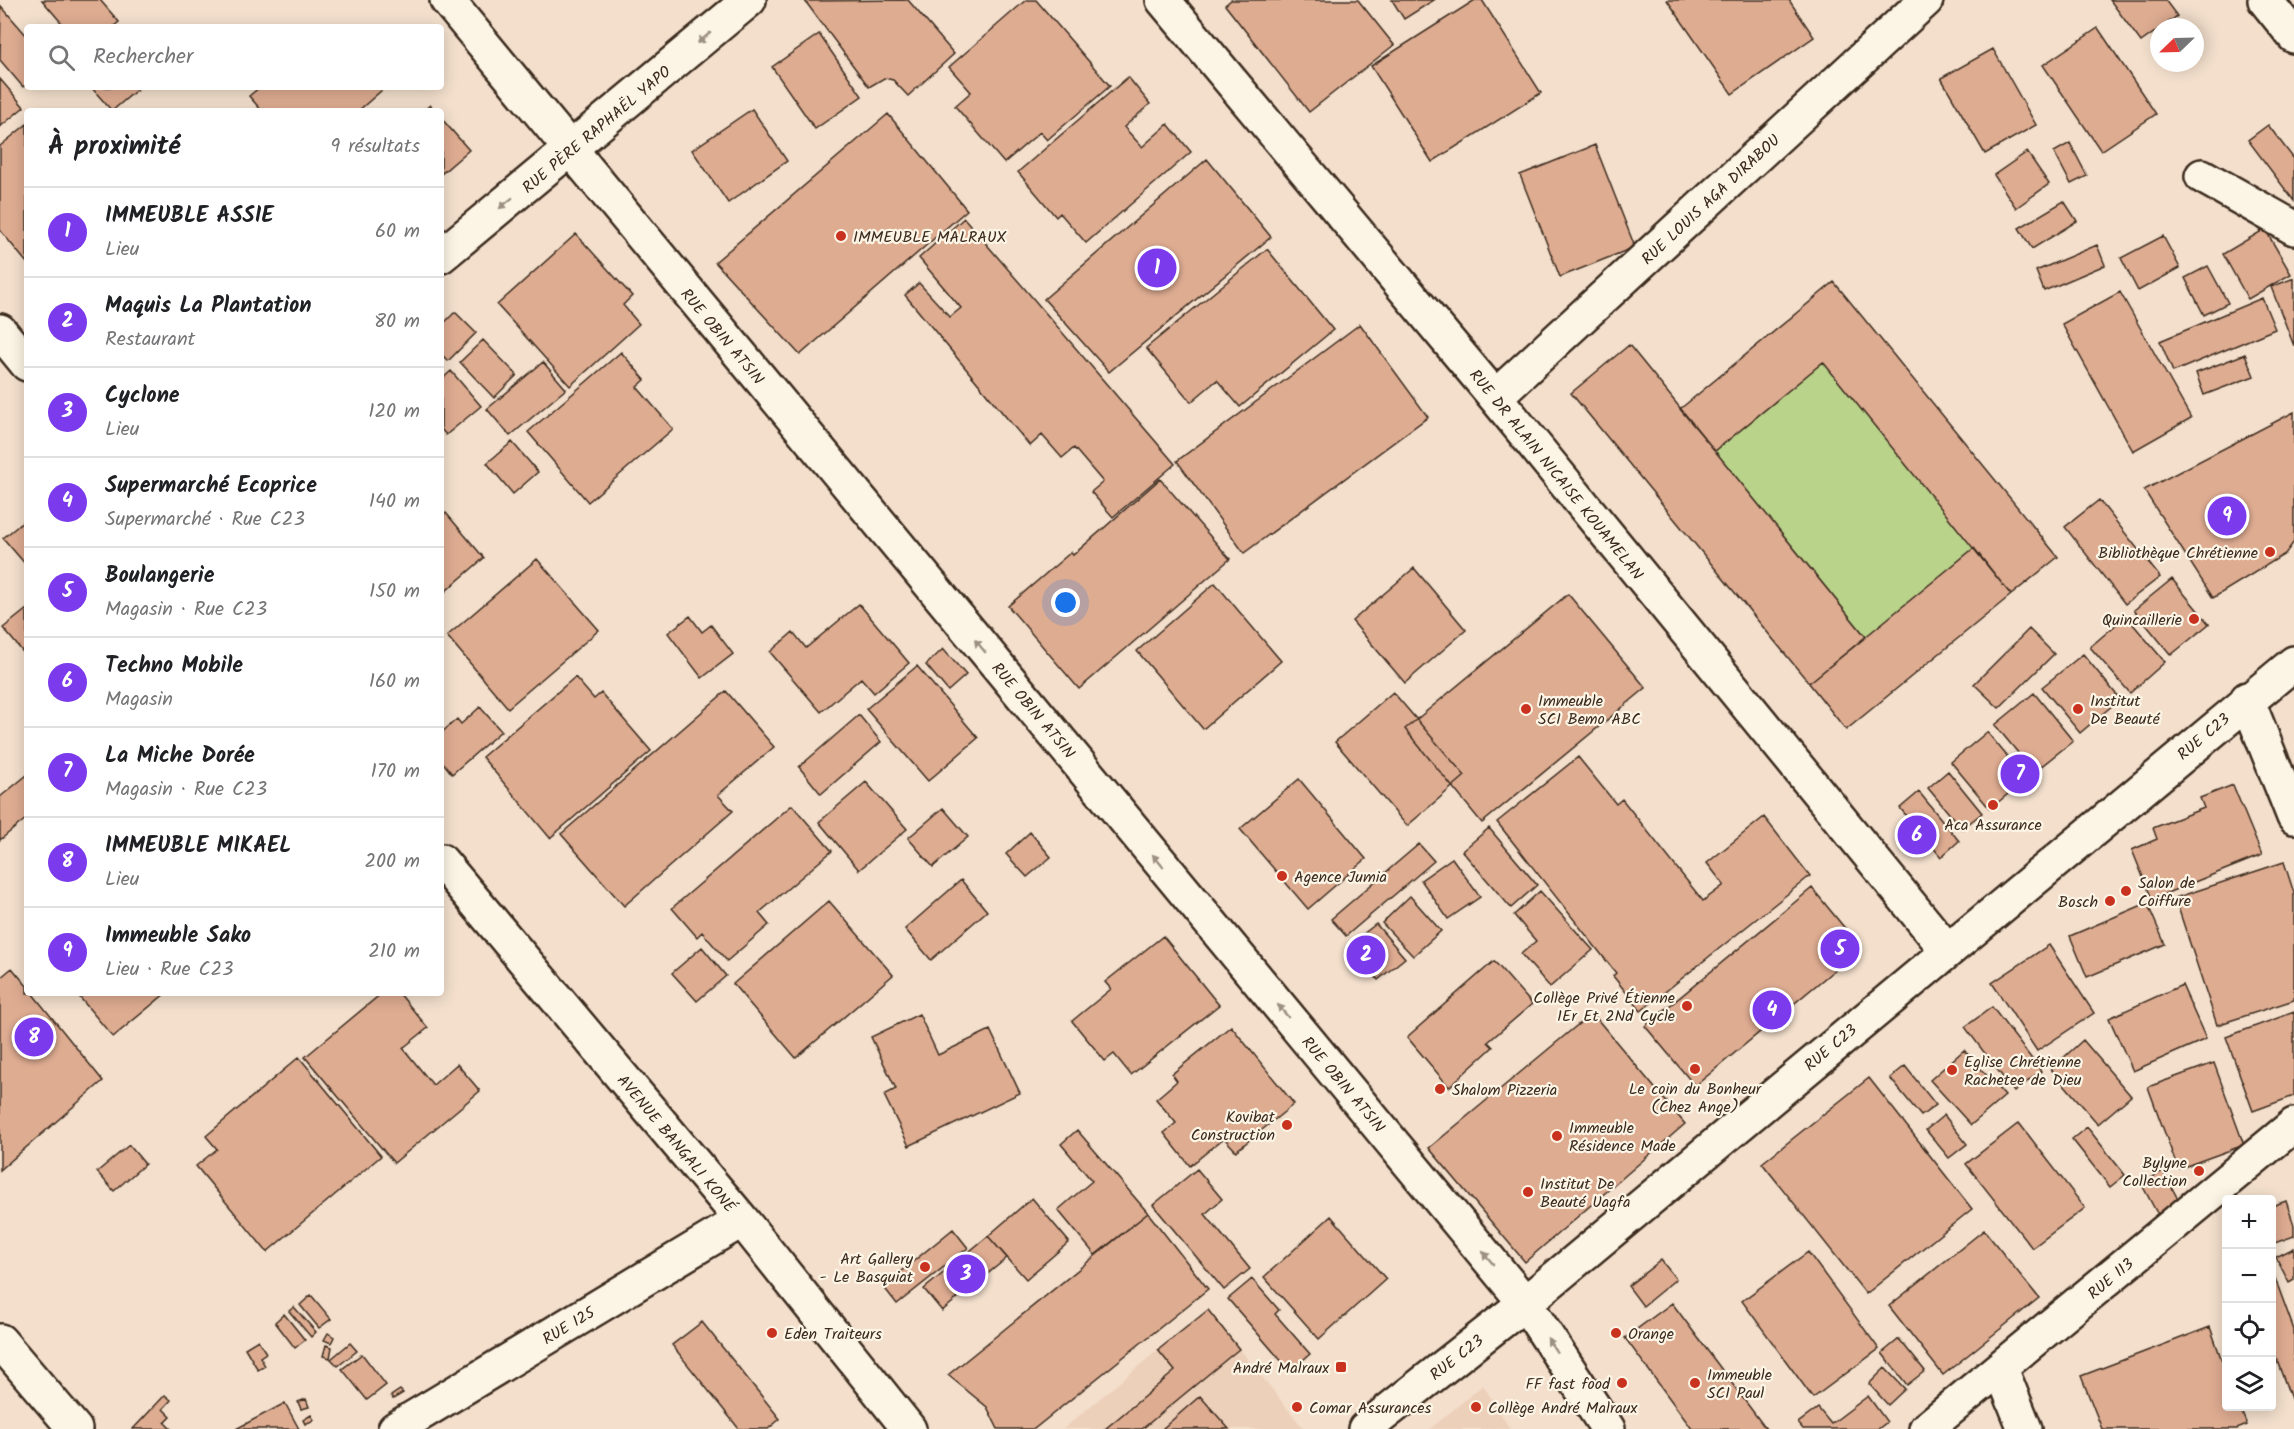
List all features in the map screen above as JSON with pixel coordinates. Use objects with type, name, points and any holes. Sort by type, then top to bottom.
[{"type":"street","name":"RUE OBIN ATSIN","points":[[447,0],[1525,1303],[1608,1429]]},
{"type":"street","name":"RUE PÈRE RAPHAËL YAPO","points":[[444,254],[749,0]]},
{"type":"street","name":"RUE DR ALAIN NICAISE KOUAMELAN","points":[[1163,0],[1495,397],[1947,950]]},
{"type":"street","name":"RUE LOUIS AGA DIRABOU","points":[[1495,397],[1926,0]]},
{"type":"street","points":[[2265,0],[2294,36]]},
{"type":"street","points":[[2202,176],[2294,228]]},
{"type":"street","points":[[0,331],[24,360]]},
{"type":"street","name":"RUE C23","points":[[1365,1429],[1525,1303],[2247,699],[2294,663]]},
{"type":"street","points":[[2247,699],[2294,817]]},
{"type":"street","name":"AVENUE BANGALI KONÉ","points":[[444,865],[742,1220],[909,1429]]},
{"type":"street","name":"RUE I13","points":[[1926,1429],[2294,1125]]},
{"type":"street","name":"RUE I25","points":[[395,1429],[742,1220]]},
{"type":"street","points":[[0,1341],[75,1429]]},
{"type":"street","points":[[2001,1369],[2025,1429]]},
{"type":"shaded area","points":[[1208,1310],[1304,1429],[1063,1429],[1158,1350]]},
{"type":"shaded area","name":"Collège André Malraux","points":[[1483,1385],[1510,1429],[1430,1429]]},
{"type":"green space","points":[[1823,362],[1974,548],[1866,637],[1715,451]]},
{"type":"building","points":[[42,0],[100,0],[119,22],[117,24],[62,24]]},
{"type":"building","points":[[908,0],[954,54],[908,96],[893,80],[884,78],[869,87],[805,1]]},
{"type":"building","points":[[1026,0],[1036,0],[1110,86],[1047,140],[1040,132],[1004,163],[955,106],[971,92],[949,67]]},
{"type":"building","points":[[1231,0],[1358,0],[1394,45],[1309,112],[1225,5]]},
{"type":"building","points":[[1392,0],[1434,0],[1404,19]]},
{"type":"building","points":[[1475,0],[1482,0],[1541,93],[1432,162],[1371,66]]},
{"type":"building","points":[[1667,0],[1789,0],[1814,37],[1732,94]]},
{"type":"building","points":[[2110,0],[2165,0],[2177,16],[2150,18],[2150,36],[2141,42]]},
{"type":"building","points":[[1,6],[24,33],[23,87],[0,60]]},
{"type":"building","points":[[2098,28],[2156,114],[2101,151],[2043,65]]},
{"type":"building","points":[[819,34],[862,96],[815,129],[772,67]]},
{"type":"building","points":[[1993,49],[2036,125],[1985,154],[1941,78]]},
{"type":"building","points":[[1128,77],[1150,104],[1124,127],[1142,147],[1168,124],[1191,152],[1086,243],[1060,213],[1056,217],[1018,172]]},
{"type":"building","points":[[0,79],[24,107],[0,127]]},
{"type":"building","points":[[94,90],[136,90],[116,108],[109,108]]},
{"type":"building","points":[[256,90],[382,90],[361,108],[259,108],[249,96]]},
{"type":"building","points":[[752,109],[787,161],[728,203],[692,150]]},
{"type":"building","name":"IMMEUBLE MALRAUX","points":[[888,114],[967,210],[800,355],[715,262]]},
{"type":"building","points":[[444,121],[469,150],[444,171]]},
{"type":"building","points":[[2268,125],[2294,159],[2294,201],[2248,140]]},
{"type":"building","points":[[24,126],[24,259],[0,230],[0,146]]},
{"type":"building","points":[[2070,143],[2087,176],[2071,184],[2054,152]]},
{"type":"building","points":[[1595,145],[1635,247],[1560,277],[1520,175]]},
{"type":"building","points":[[2027,152],[2049,184],[2016,208],[1994,175]]},
{"type":"building","points":[[1207,159],[1271,237],[1109,372],[1044,299]]},
{"type":"building","points":[[2064,201],[2077,221],[2032,249],[2019,228]]},
{"type":"building","points":[[964,218],[1175,464],[1113,517],[1091,492],[1103,482],[1074,448],[1062,458],[1042,435],[1030,446],[905,295],[919,283],[950,317],[961,308],[919,258]]},
{"type":"building","points":[[2265,229],[2291,274],[2248,299],[2223,254]]},
{"type":"building","points":[[576,234],[632,296],[623,305],[639,324],[570,386],[497,305]]},
{"type":"building","points":[[2163,236],[2180,268],[2138,291],[2121,258]]},
{"type":"building","points":[[2097,245],[2105,265],[2044,291],[2036,271]]},
{"type":"building","points":[[1267,249],[1333,330],[1240,407],[1217,380],[1191,402],[1146,348]]},
{"type":"building","points":[[2208,266],[2228,303],[2204,315],[2185,278]]},
{"type":"building","points":[[2294,278],[2294,346],[2271,287]]},
{"type":"building","points":[[1834,282],[2058,557],[2011,595],[1823,362],[1715,451],[1680,409]]},
{"type":"building","points":[[2120,292],[2191,418],[2133,451],[2062,324]]},
{"type":"building","points":[[2262,298],[2275,329],[2173,372],[2160,341]]},
{"type":"building","points":[[455,312],[476,333],[448,361],[444,357],[444,323]]},
{"type":"building","points":[[1360,324],[1428,417],[1244,553],[1177,461]]},
{"type":"building","points":[[483,340],[517,375],[494,398],[460,362]]},
{"type":"building","points":[[1629,345],[1866,637],[1809,683],[1571,393]]},
{"type":"building","points":[[621,352],[645,380],[637,387],[673,429],[588,502],[528,432]]},
{"type":"building","points":[[2245,354],[2254,376],[2204,395],[2196,373]]},
{"type":"building","points":[[543,362],[566,389],[510,436],[487,409]]},
{"type":"building","points":[[451,371],[481,406],[446,435],[444,433],[444,377]]},
{"type":"building","points":[[2294,412],[2294,542],[2285,554],[2213,598],[2144,490]]},
{"type":"building","points":[[512,442],[538,472],[513,494],[487,463]]},
{"type":"building","points":[[1160,479],[1230,559],[1079,689],[1008,606],[1071,552],[1073,555]]},
{"type":"building","points":[[2099,500],[2160,577],[2125,604],[2065,527]]},
{"type":"building","points":[[446,513],[484,558],[444,592],[444,515]]},
{"type":"building","points":[[23,522],[24,562],[3,538]]},
{"type":"building","points":[[1974,548],[2011,595],[1846,730],[1809,683]]},
{"type":"building","points":[[537,559],[599,630],[508,708],[447,636]]},
{"type":"building","points":[[1414,568],[1466,630],[1405,683],[1352,621]]},
{"type":"building","points":[[2172,579],[2209,624],[2171,655],[2134,610]]},
{"type":"building","points":[[1215,583],[1281,661],[1203,729],[1137,651]]},
{"type":"building","name":"Immeuble SCI Bemo ABC","points":[[1568,594],[1646,688],[1482,823],[1405,729]]},
{"type":"building","points":[[859,604],[909,663],[874,693],[861,678],[821,712],[770,652],[793,632],[806,648]]},
{"type":"building","points":[[24,611],[24,653],[3,628]]},
{"type":"building","points":[[690,616],[702,632],[711,625],[733,654],[702,678],[668,633]]},
{"type":"building","points":[[2126,616],[2165,662],[2130,693],[2090,647]]},
{"type":"building","points":[[2029,629],[2054,654],[1999,708],[1974,684]]},
{"type":"building","points":[[943,649],[966,675],[948,691],[926,665]]},
{"type":"building","points":[[2083,654],[2120,699],[2080,733],[2042,687]]},
{"type":"building","points":[[917,666],[978,738],[928,781],[866,709]]},
{"type":"building","points":[[575,677],[594,699],[601,693],[651,751],[550,838],[482,757]]},
{"type":"building","points":[[726,691],[774,747],[718,795],[733,811],[624,906],[561,834]]},
{"type":"building","points":[[1393,692],[1465,776],[1407,826],[1335,742]]},
{"type":"building","points":[[2034,693],[2073,741],[2034,772],[1995,725]]},
{"type":"building","points":[[480,707],[501,731],[452,774],[444,764],[444,730],[457,719],[461,724]]},
{"type":"building","points":[[859,715],[881,742],[821,794],[799,767]]},
{"type":"building","points":[[1987,732],[2026,779],[1990,809],[1951,762]]},
{"type":"building","points":[[1578,757],[1616,804],[1622,799],[1703,901],[1724,885],[1707,863],[1764,817],[1810,876],[1641,1011],[1613,976],[1616,973],[1497,822]]},
{"type":"building","points":[[1948,771],[1982,813],[1962,829],[1928,788]]},
{"type":"building","points":[[24,777],[24,820],[0,840],[0,797]]},
{"type":"building","points":[[1299,779],[1366,859],[1308,909],[1240,829]]},
{"type":"building","points":[[866,782],[907,829],[859,870],[819,822]]},
{"type":"building","points":[[2233,785],[2262,855],[2152,899],[2132,850],[2157,839],[2153,828],[2204,808],[2200,798]]},
{"type":"building","points":[[1919,792],[1959,841],[1941,857],[1900,808]]},
{"type":"building","points":[[792,805],[832,851],[759,913],[769,925],[727,961],[702,932],[697,937],[672,908]]},
{"type":"building","points":[[943,808],[968,837],[933,867],[908,838]]},
{"type":"building","points":[[1489,828],[1537,885],[1511,908],[1462,851]]},
{"type":"building","points":[[1030,832],[1051,857],[1027,877],[1006,854]]},
{"type":"building","points":[[1419,844],[1434,861],[1346,936],[1331,919]]},
{"type":"building","points":[[1452,858],[1480,897],[1448,919],[1421,880]]},
{"type":"building","points":[[2284,862],[2294,893],[2294,1000],[2217,1025],[2175,898]]},
{"type":"building","points":[[961,880],[987,911],[931,960],[905,929]]},
{"type":"building","points":[[1812,888],[1861,948],[1695,1086],[1645,1026]]},
{"type":"building","points":[[1540,891],[1593,950],[1550,987],[1521,954],[1536,941],[1514,915]]},
{"type":"building","points":[[1410,896],[1441,931],[1413,956],[1382,923]]},
{"type":"building","points":[[829,901],[893,975],[796,1058],[733,984]]},
{"type":"building","points":[[2147,903],[2165,944],[2087,977],[2070,936]]},
{"type":"building","points":[[1376,924],[1405,958],[1378,980],[1349,945]]},
{"type":"building","points":[[1163,936],[1219,1005],[1131,1075],[1114,1054],[1105,1061],[1072,1021],[1111,989],[1105,982]]},
{"type":"building","points":[[2049,945],[2094,1013],[2037,1051],[1992,983]]},
{"type":"building","points":[[702,947],[726,976],[697,1001],[672,973]]},
{"type":"building","points":[[1494,961],[1532,1004],[1488,1042],[1493,1047],[1449,1087],[1407,1037]]},
{"type":"building","points":[[12,968],[24,982],[24,996],[34,996],[103,1081],[0,1170],[0,978]]},
{"type":"building","points":[[2182,985],[2206,1039],[2133,1071],[2109,1018]]},
{"type":"building","points":[[79,996],[162,996],[113,1037]]},
{"type":"building","points":[[378,996],[401,996],[428,1028],[403,1048],[433,1085],[457,1064],[480,1091],[394,1163],[305,1057]]},
{"type":"building","points":[[1992,1007],[2041,1071],[2014,1092],[1965,1027]]},
{"type":"building","points":[[2294,1012],[2294,1096],[2253,1111],[2226,1037]]},
{"type":"building","name":"Immeuble Résidence Made","points":[[1592,1013],[1685,1124],[1525,1262],[1429,1148]]},
{"type":"building","points":[[919,1014],[938,1055],[990,1030],[1020,1093],[909,1146],[884,1095],[896,1089],[871,1037]]},
{"type":"building","points":[[1231,1026],[1294,1104],[1236,1151],[1224,1138],[1190,1166],[1164,1133],[1176,1123],[1156,1099],[1177,1081],[1172,1074]]},
{"type":"building","points":[[2083,1040],[2131,1096],[2098,1124],[2051,1069]]},
{"type":"building","points":[[1964,1050],[2005,1096],[1971,1125],[1930,1080]]},
{"type":"building","points":[[299,1057],[381,1156],[267,1252],[196,1166],[217,1149],[206,1136]]},
{"type":"building","points":[[2214,1063],[2244,1145],[2178,1169],[2148,1087]]},
{"type":"building","points":[[1905,1066],[1936,1105],[1921,1116],[1890,1078]]},
{"type":"building","points":[[1869,1078],[1972,1209],[1866,1294],[1762,1163]]},
{"type":"building","points":[[1944,1115],[1967,1144],[1949,1158],[1926,1130]]},
{"type":"building","points":[[2019,1123],[2085,1208],[2032,1248],[1966,1164]]},
{"type":"building","points":[[2087,1127],[2125,1175],[2110,1187],[2072,1139]]},
{"type":"building","points":[[1077,1130],[1148,1213],[1095,1255],[1058,1210],[1092,1181],[1061,1144]]},
{"type":"building","points":[[129,1145],[145,1164],[114,1191],[97,1172]]},
{"type":"building","points":[[1197,1169],[1222,1199],[1205,1214],[1250,1269],[1224,1290],[1153,1205]]},
{"type":"building","points":[[2163,1171],[2180,1203],[2158,1215],[2141,1183]]},
{"type":"building","points":[[1032,1198],[1069,1242],[1026,1279],[988,1236]]},
{"type":"building","points":[[2286,1201],[2294,1225],[2294,1236],[2276,1243],[2276,1205]]},
{"type":"building","points":[[1148,1213],[1208,1289],[1034,1429],[998,1429],[987,1407],[948,1375]]},
{"type":"building","points":[[1331,1216],[1386,1279],[1319,1339],[1264,1277]]},
{"type":"building","name":"Art Gallery - Le Basquiat","points":[[953,1229],[968,1248],[897,1304],[883,1286]]},
{"type":"building","points":[[1984,1230],[2039,1298],[1943,1375],[1889,1306]]},
{"type":"building","points":[[988,1236],[1007,1258],[942,1311],[924,1289]]},
{"type":"building","points":[[2294,1248],[2294,1280],[2289,1283],[2276,1257]]},
{"type":"building","points":[[1808,1252],[1879,1349],[1813,1398],[1742,1301]]},
{"type":"building","points":[[1661,1260],[1676,1279],[1643,1306],[1628,1286]]},
{"type":"building","points":[[1252,1279],[1279,1310],[1275,1314],[1310,1354],[1290,1371],[1228,1299]]},
{"type":"building","points":[[2276,1281],[2294,1330],[2294,1407],[2276,1358]]},
{"type":"building","points":[[311,1295],[331,1319],[319,1328],[300,1305]]},
{"type":"building","name":"Immeuble SCI Paul","points":[[1672,1303],[1766,1429],[1692,1429],[1625,1338]]},
{"type":"building","points":[[294,1307],[316,1332],[311,1337],[289,1311]]},
{"type":"building","points":[[1208,1310],[1239,1349],[1142,1429],[1105,1429],[1175,1371],[1158,1350]]},
{"type":"building","points":[[284,1314],[305,1340],[295,1348],[275,1322]]},
{"type":"building","points":[[702,1322],[780,1419],[768,1429],[739,1429],[672,1345]]},
{"type":"building","points":[[2210,1327],[2222,1361],[2222,1411],[2241,1411],[2247,1425],[2237,1429],[2102,1429],[2081,1376]]},
{"type":"building","points":[[328,1333],[334,1337],[331,1343],[324,1340]]},
{"type":"building","points":[[1899,1339],[1925,1371],[1907,1385],[1882,1353]]},
{"type":"building","points":[[258,1340],[266,1353],[260,1357],[265,1366],[258,1370],[245,1348]]},
{"type":"building","points":[[350,1343],[357,1351],[338,1366],[331,1359]]},
{"type":"building","points":[[326,1345],[332,1347],[330,1358],[323,1356]]},
{"type":"building","points":[[362,1354],[386,1385],[367,1400],[342,1369]]},
{"type":"building","points":[[1885,1368],[1905,1389],[1888,1405],[1869,1384]]},
{"type":"building","points":[[400,1390],[403,1393],[393,1399],[391,1396]]},
{"type":"building","points":[[165,1395],[171,1400],[163,1409],[171,1417],[165,1423],[171,1429],[133,1429]]},
{"type":"building","points":[[1200,1396],[1229,1429],[1162,1429]]},
{"type":"building","points":[[1868,1396],[1887,1422],[1878,1429],[1803,1429],[1798,1423],[1818,1408],[1831,1424]]},
{"type":"building","points":[[306,1399],[309,1407],[301,1409],[298,1402]]},
{"type":"building","points":[[285,1403],[299,1429],[236,1429]]},
{"type":"building","points":[[311,1415],[314,1420],[305,1424],[303,1420]]},
{"type":"place","name":"IMMEUBLE MALRAUX","points":[[841,236]]},
{"type":"place","name":"IMMEUBLE ASSIE","points":[[1157,268]]},
{"type":"place","name":"Immeuble Sako","points":[[2227,516]]},
{"type":"place","name":"Bibliothèque Chrétienne","points":[[2270,552]]},
{"type":"place","name":"Quincaillerie","points":[[2194,619]]},
{"type":"place","name":"Immeuble SCI Bemo ABC","points":[[1526,709]]},
{"type":"place","name":"Institut De Beauté","points":[[2078,709]]},
{"type":"place","name":"La Miche Dorée","points":[[2020,774]]},
{"type":"place","name":"Aca Assurance","points":[[1993,805]]},
{"type":"place","name":"Techno Mobile","points":[[1917,835]]},
{"type":"place","name":"Agence Jumia","points":[[1282,876]]},
{"type":"place","name":"Salon de Coiffure","points":[[2126,891]]},
{"type":"place","name":"Bosch","points":[[2110,901]]},
{"type":"place","name":"Boulangerie","points":[[1840,949]]},
{"type":"place","name":"Maquis La Plantation","points":[[1366,955]]},
{"type":"place","name":"Collège Privé Étienne 1Er Et 2Nd Cycle","points":[[1687,1006]]},
{"type":"place","name":"Supermarché Ecoprice","points":[[1772,1010]]},
{"type":"place","name":"IMMEUBLE MIKAEL","points":[[34,1037]]},
{"type":"place","name":"Le coin du Bonheur (Chez Ange)","points":[[1695,1069]]},
{"type":"place","name":"Eglise Chrétienne Rachetee de Dieu","points":[[1952,1070]]},
{"type":"place","name":"Shalom Pizzeria","points":[[1440,1089]]},
{"type":"place","name":"Kovibat Construction","points":[[1287,1125]]},
{"type":"place","name":"Immeuble Résidence Made","points":[[1557,1136]]},
{"type":"place","name":"Bylyne Collection","points":[[2199,1171]]},
{"type":"place","name":"Institut De Beauté Uagfa","points":[[1528,1192]]},
{"type":"place","name":"Art Gallery - Le Basquiat","points":[[925,1267]]},
{"type":"place","name":"Cyclone","points":[[966,1274]]},
{"type":"place","name":"Eden Traiteurs","points":[[772,1333]]},
{"type":"place","name":"Orange","points":[[1616,1333]]},
{"type":"place","name":"André Malraux","points":[[1341,1367]]},
{"type":"place","name":"FF fast food","points":[[1622,1383]]},
{"type":"place","name":"Immeuble SCI Paul","points":[[1695,1383]]},
{"type":"place","name":"Comar Assurances","points":[[1297,1407]]},
{"type":"place","name":"Collège André Malraux","points":[[1476,1407]]}]
